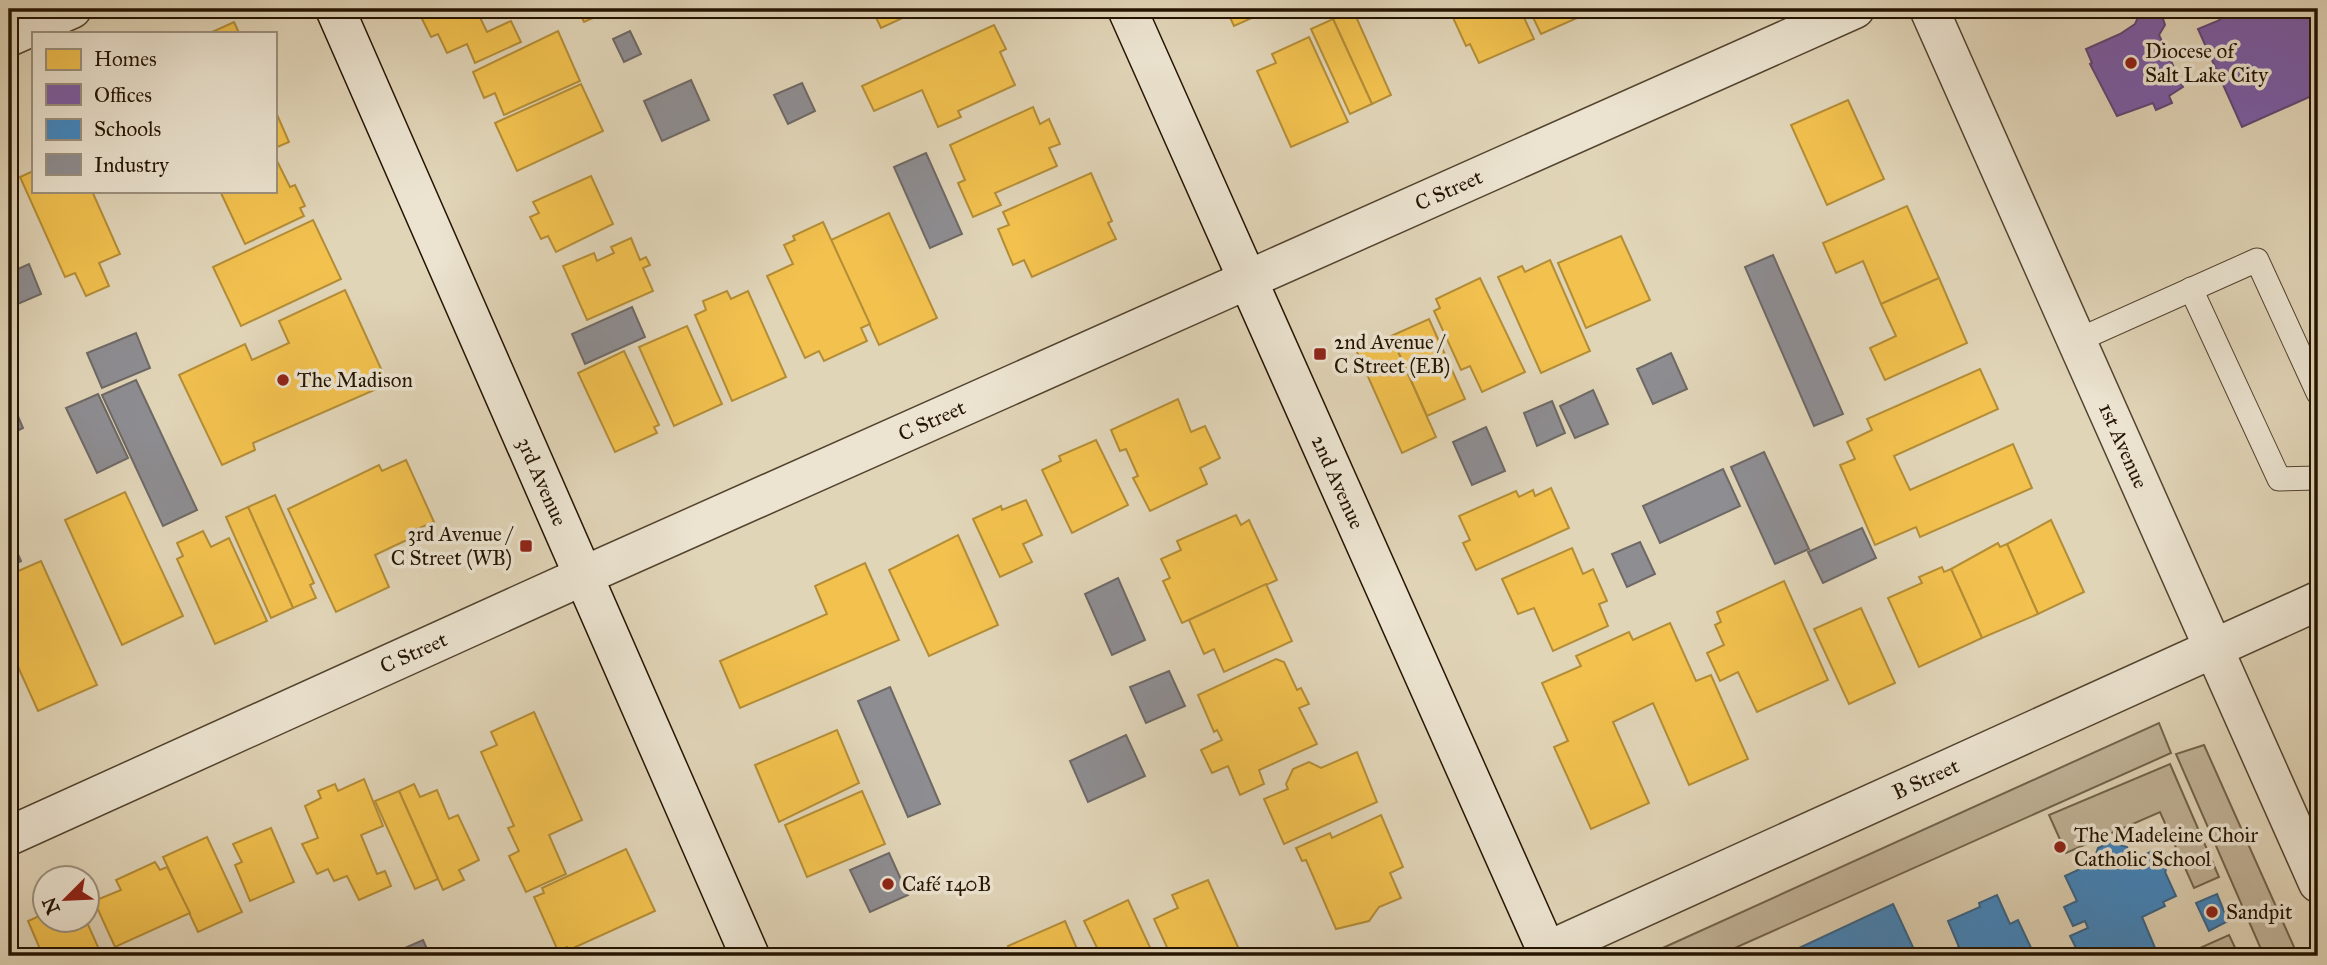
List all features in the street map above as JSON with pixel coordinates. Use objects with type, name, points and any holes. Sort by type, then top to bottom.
[{"type":"street","points":[[9,37],[72,9]]},
{"type":"street","name":"3rd Avenue","points":[[335,9],[750,956]]},
{"type":"street","name":"2nd Avenue","points":[[1127,9],[1249,279],[1543,954]]},
{"type":"street","name":"C Street","points":[[9,836],[583,576],[1855,9]]},
{"type":"street","name":"1st Avenue","points":[[1929,9],[2318,883]]},
{"type":"street","name":"B Street","points":[[1543,954],[2318,601]]},
{"type":"lane","points":[[2076,341],[2257,260],[2318,393]]},
{"type":"lane","points":[[2191,289],[2279,479],[2318,478]]},
{"type":"shaded area","points":[[2159,723],[2171,753],[1717,956],[1645,956]]},
{"type":"shaded area","points":[[2204,745],[2298,956],[2264,956],[2176,754]]},
{"type":"shaded area","points":[[2170,764],[2219,877],[2194,888],[2160,812],[2066,853],[2049,815]]},
{"type":"shaded area","points":[[2229,935],[2239,956],[2184,955]]},
{"type":"building: Homes","points":[[424,9],[476,9],[487,32],[511,21],[521,42],[475,63],[467,44],[447,53],[438,34],[431,37],[421,17],[426,14]]},
{"type":"building: Homes","points":[[578,9],[600,9],[602,14],[584,22]]},
{"type":"building: Homes","points":[[872,9],[922,9],[881,28]]},
{"type":"building: Homes","points":[[1226,9],[1272,9],[1234,26]]},
{"type":"building: Homes","points":[[1449,9],[1520,9],[1534,39],[1479,63],[1470,44],[1466,46]]},
{"type":"building: Homes","points":[[1529,9],[1595,9],[1595,10],[1541,34]]},
{"type":"building: Homes","points":[[1353,10],[1391,95],[1372,104],[1333,19]]},
{"type":"building: Homes","points":[[1333,19],[1372,104],[1350,114],[1311,29]]},
{"type":"building: Homes","points":[[234,22],[239,32],[212,32]]},
{"type":"building: Homes","points":[[994,25],[1006,49],[1000,52],[1015,85],[958,111],[961,117],[938,127],[922,90],[874,111],[862,86]]},
{"type":"building: Homes","points":[[558,31],[580,81],[504,115],[495,93],[484,98],[473,72]]},
{"type":"building: Homes","points":[[1309,37],[1348,122],[1291,147],[1257,71],[1276,63],[1272,54]]},
{"type":"building: Homes","points":[[581,84],[603,131],[517,171],[495,123]]},
{"type":"building: Homes","points":[[1848,100],[1884,179],[1827,205],[1791,125]]},
{"type":"building: Homes","points":[[1033,107],[1040,124],[1049,119],[1060,144],[1049,148],[1057,166],[995,193],[1001,205],[973,217],[958,183],[965,180],[950,145]]},
{"type":"building: Homes","points":[[276,112],[289,142],[276,148]]},
{"type":"building: Homes","points":[[276,159],[290,187],[295,185],[305,206],[300,208],[304,216],[245,244],[220,192],[276,192]]},
{"type":"building: Homes","points":[[32,171],[32,192],[92,192],[120,254],[99,263],[109,286],[86,296],[75,273],[65,277],[20,177]]},
{"type":"building: Homes","points":[[1091,173],[1112,221],[1108,223],[1116,239],[1032,277],[1024,260],[1013,265],[998,229],[1009,225],[1003,212]]},
{"type":"building: Homes","points":[[591,176],[613,224],[556,252],[548,236],[541,239],[530,217],[539,213],[533,202]]},
{"type":"building: Homes","points":[[1907,206],[1939,278],[1881,304],[1863,261],[1836,273],[1823,243]]},
{"type":"building: Homes","points":[[889,213],[937,318],[879,345],[831,240]]},
{"type":"building: Homes","points":[[313,220],[341,279],[241,326],[213,267]]},
{"type":"building: Homes","points":[[823,222],[870,324],[861,328],[867,341],[824,361],[819,351],[805,358],[767,276],[793,264],[784,245],[795,240],[793,236]]},
{"type":"building: Homes","points":[[1621,236],[1650,300],[1586,328],[1558,263]]},
{"type":"building: Homes","points":[[631,238],[640,260],[646,257],[650,265],[643,268],[653,291],[587,320],[563,266],[594,253],[597,261],[614,253],[611,247]]},
{"type":"building: Homes","points":[[1550,260],[1590,351],[1541,373],[1498,277],[1522,266],[1525,272]]},
{"type":"building: Homes","points":[[1480,278],[1525,372],[1482,392],[1470,366],[1461,370],[1434,311],[1440,308],[1436,299]]},
{"type":"building: Homes","points":[[1939,278],[1967,343],[1885,380],[1870,348],[1896,336],[1881,304]]},
{"type":"building: Homes","name":"The Madison","points":[[345,290],[388,384],[253,443],[255,450],[222,465],[179,375],[245,344],[252,360],[289,343],[279,321]]},
{"type":"building: Homes","points":[[727,291],[731,299],[748,291],[786,377],[732,401],[695,315],[706,310],[703,301]]},
{"type":"building: Homes","points":[[1429,319],[1465,399],[1427,416],[1391,336]]},
{"type":"building: Homes","points":[[687,326],[722,404],[674,426],[639,347]]},
{"type":"building: Homes","points":[[1391,336],[1436,437],[1402,453],[1357,352]]},
{"type":"building: Homes","points":[[624,351],[659,425],[654,427],[657,433],[615,452],[578,373]]},
{"type":"building: Homes","points":[[1980,369],[1998,409],[1894,456],[1910,490],[2013,444],[2032,488],[1920,537],[1916,527],[1875,545],[1840,465],[1855,459],[1847,442],[1872,430],[1867,419]]},
{"type":"building: Homes","points":[[1178,399],[1191,432],[1205,426],[1220,458],[1200,468],[1207,484],[1150,511],[1133,478],[1138,476],[1126,449],[1120,451],[1111,430]]},
{"type":"building: Homes","points":[[1096,440],[1128,505],[1072,533],[1042,470],[1061,461],[1059,456]]},
{"type":"building: Homes","points":[[406,460],[434,522],[410,532],[413,537],[375,555],[389,587],[336,612],[288,509],[379,465],[382,471]]},
{"type":"building: Homes","points":[[1551,488],[1569,528],[1476,570],[1463,543],[1470,540],[1459,516],[1516,491],[1519,497],[1533,490],[1535,496]]},
{"type":"building: Homes","points":[[125,492],[183,616],[122,645],[65,520]]},
{"type":"building: Homes","points":[[275,495],[314,583],[310,585],[316,598],[293,608],[248,507]]},
{"type":"building: Homes","points":[[1026,500],[1042,535],[1023,544],[1032,562],[1000,577],[973,519],[1001,506],[1002,510]]},
{"type":"building: Homes","points":[[248,507],[293,608],[271,618],[226,517]]},
{"type":"building: Homes","points":[[1236,515],[1241,525],[1249,520],[1277,580],[1182,623],[1163,581],[1170,578],[1161,559],[1181,550],[1177,541]]},
{"type":"building: Homes","points":[[2051,520],[2084,592],[2038,614],[2007,544]]},
{"type":"building: Homes","points":[[203,531],[211,547],[229,538],[267,621],[215,644],[177,559],[183,556],[177,543]]},
{"type":"building: Homes","points":[[958,535],[998,625],[929,656],[889,570]]},
{"type":"building: Homes","points":[[1998,543],[2000,547],[2007,544],[2038,614],[1982,638],[1951,569]]},
{"type":"building: Homes","points":[[1572,548],[1583,574],[1593,569],[1607,601],[1599,604],[1608,626],[1553,651],[1534,608],[1518,614],[1502,579]]},
{"type":"building: Homes","points":[[41,561],[97,685],[38,711],[9,647],[9,575]]},
{"type":"building: Homes","points":[[865,563],[899,640],[740,708],[720,661],[827,614],[815,586]]},
{"type":"building: Homes","points":[[1942,567],[1944,572],[1951,569],[1982,638],[1919,667],[1888,598],[1922,583],[1919,577]]},
{"type":"building: Homes","points":[[1784,581],[1828,680],[1757,712],[1738,672],[1720,681],[1707,653],[1724,645],[1715,625],[1721,622],[1717,612]]},
{"type":"building: Homes","points":[[1266,584],[1292,641],[1224,672],[1214,649],[1204,654],[1189,620]]},
{"type":"building: Homes","points":[[1861,608],[1895,683],[1849,704],[1814,629]]},
{"type":"building: Homes","points":[[1670,623],[1696,681],[1711,675],[1748,759],[1689,785],[1653,703],[1613,722],[1649,803],[1591,829],[1554,747],[1568,741],[1542,683],[1581,666],[1576,656],[1629,632],[1633,640]]},
{"type":"building: Homes","points":[[1276,659],[1284,662],[1297,690],[1301,688],[1309,704],[1299,708],[1317,744],[1259,770],[1264,784],[1240,795],[1228,766],[1212,773],[1201,750],[1222,740],[1217,730],[1214,732],[1198,695]]},
{"type":"building: Homes","points":[[534,712],[582,820],[549,835],[566,874],[526,892],[509,856],[519,851],[508,828],[514,826],[481,752],[497,745],[491,732]]},
{"type":"building: Homes","points":[[837,730],[859,783],[779,822],[755,765]]},
{"type":"building: Homes","points":[[1357,752],[1377,802],[1284,844],[1264,799],[1288,789],[1286,784],[1293,769],[1309,762],[1321,768]]},
{"type":"building: Homes","points":[[364,779],[383,826],[361,835],[377,874],[385,871],[391,886],[359,900],[347,876],[334,881],[328,869],[317,874],[302,844],[318,838],[305,806],[321,798],[318,791],[335,784],[338,791]]},
{"type":"building: Homes","points":[[414,784],[420,797],[437,790],[449,819],[458,815],[479,860],[459,870],[464,880],[443,890],[399,791]]},
{"type":"building: Homes","points":[[399,791],[438,879],[415,889],[375,801]]},
{"type":"building: Homes","points":[[862,791],[885,844],[807,877],[785,825]]},
{"type":"building: Homes","points":[[1381,815],[1403,867],[1390,873],[1401,898],[1379,907],[1369,921],[1336,929],[1306,860],[1302,861],[1296,848],[1330,833],[1332,838]]},
{"type":"building: Homes","points":[[271,828],[294,882],[250,901],[235,865],[242,862],[233,844]]},
{"type":"building: Homes","points":[[207,837],[242,912],[198,932],[163,857]]},
{"type":"building: Homes","points":[[626,849],[655,911],[569,950],[567,947],[558,951],[534,897],[544,893],[542,888]]},
{"type":"building: Homes","points":[[155,862],[160,870],[167,867],[190,913],[115,947],[102,919],[102,898],[121,890],[116,880]]},
{"type":"building: Homes","points":[[1208,880],[1242,956],[1171,956],[1154,919],[1178,908],[1172,895]]},
{"type":"building: Homes","points":[[1128,900],[1154,956],[1101,956],[1084,921]]},
{"type":"building: Homes","points":[[1065,921],[1080,956],[1013,956],[1008,946]]},
{"type":"building: Homes","points":[[34,934],[92,934],[102,956],[43,956]]},
{"type":"building: Offices","points":[[2215,9],[2318,9],[2318,93],[2242,127],[2198,29],[2220,20]]},
{"type":"building: Offices","name":"Diocese of Salt Lake City","points":[[2148,11],[2162,16],[2165,25],[2159,35],[2183,87],[2169,96],[2172,103],[2156,110],[2153,103],[2117,116],[2090,64],[2092,63],[2086,49],[2120,34],[2135,24],[2139,15]]},
{"type":"building: Schools","points":[[2111,842],[2127,847],[2133,860],[2157,849],[2163,850],[2169,863],[2165,872],[2176,896],[2163,902],[2165,906],[2142,917],[2158,955],[2080,956],[2070,936],[2088,928],[2085,921],[2073,926],[2064,907],[2077,901],[2065,876],[2093,863],[2098,848]]},
{"type":"building: Schools","name":"Sandpit","points":[[2217,894],[2228,921],[2209,931],[2196,903]]},
{"type":"building: Schools","points":[[1997,895],[2010,924],[2018,920],[2033,952],[2024,956],[1955,956],[1952,950],[1959,947],[1948,921],[1980,907],[1979,903]]},
{"type":"building: Schools","points":[[1893,904],[1917,956],[1782,956]]},
{"type":"building: Industry","points":[[630,31],[641,54],[624,62],[613,39]]},
{"type":"building: Industry","points":[[691,80],[709,120],[662,141],[644,101]]},
{"type":"building: Industry","points":[[802,83],[815,111],[788,124],[774,95]]},
{"type":"building: Industry","points":[[926,153],[962,234],[930,248],[894,167]]},
{"type":"building: Industry","points":[[1773,255],[1843,414],[1814,426],[1745,267]]},
{"type":"building: Industry","points":[[29,264],[41,294],[13,306],[9,296],[9,273]]},
{"type":"building: Industry","points":[[632,307],[645,337],[585,364],[572,334]]},
{"type":"building: Industry","points":[[136,333],[150,368],[102,388],[87,353]]},
{"type":"building: Industry","points":[[1671,353],[1687,389],[1653,404],[1637,369]]},
{"type":"building: Industry","points":[[136,380],[197,510],[163,526],[102,395]]},
{"type":"building: Industry","points":[[1593,390],[1608,424],[1575,438],[1560,406]]},
{"type":"building: Industry","points":[[98,394],[128,458],[97,473],[66,408]]},
{"type":"building: Industry","points":[[9,395],[23,428],[9,435]]},
{"type":"building: Industry","points":[[1552,401],[1565,433],[1537,446],[1524,413]]},
{"type":"building: Industry","points":[[1486,427],[1505,471],[1472,485],[1453,442]]},
{"type":"building: Industry","points":[[1764,452],[1809,549],[1775,564],[1731,467]]},
{"type":"building: Industry","points":[[1723,469],[1740,506],[1660,543],[1643,506]]},
{"type":"building: Industry","points":[[1862,528],[1876,558],[1823,583],[1808,552]]},
{"type":"building: Industry","points":[[9,534],[21,561],[9,567]]},
{"type":"building: Industry","points":[[1640,542],[1655,574],[1627,587],[1612,554]]},
{"type":"building: Industry","points":[[1118,578],[1145,640],[1112,655],[1085,594]]},
{"type":"building: Industry","points":[[1169,671],[1185,706],[1146,723],[1130,687]]},
{"type":"building: Industry","points":[[890,687],[940,804],[908,817],[858,701]]},
{"type":"building: Industry","points":[[1126,735],[1145,776],[1088,802],[1070,761]]},
{"type":"building: Industry","points":[[889,853],[908,895],[870,912],[850,870]]},
{"type":"building: Industry","points":[[423,940],[430,956],[391,954]]},
{"type":"place","name":"Diocese of Salt Lake City","points":[[2131,63]]},
{"type":"place","name":"2nd Avenue / C Street (EB)","points":[[1320,354]]},
{"type":"place","name":"The Madison","points":[[283,380]]},
{"type":"place","name":"3rd Avenue / C Street (WB)","points":[[526,546]]},
{"type":"place","name":"The Madeleine Choir Catholic School","points":[[2060,847]]},
{"type":"place","name":"Café 140B","points":[[888,884]]},
{"type":"place","name":"Sandpit","points":[[2212,912]]}]
